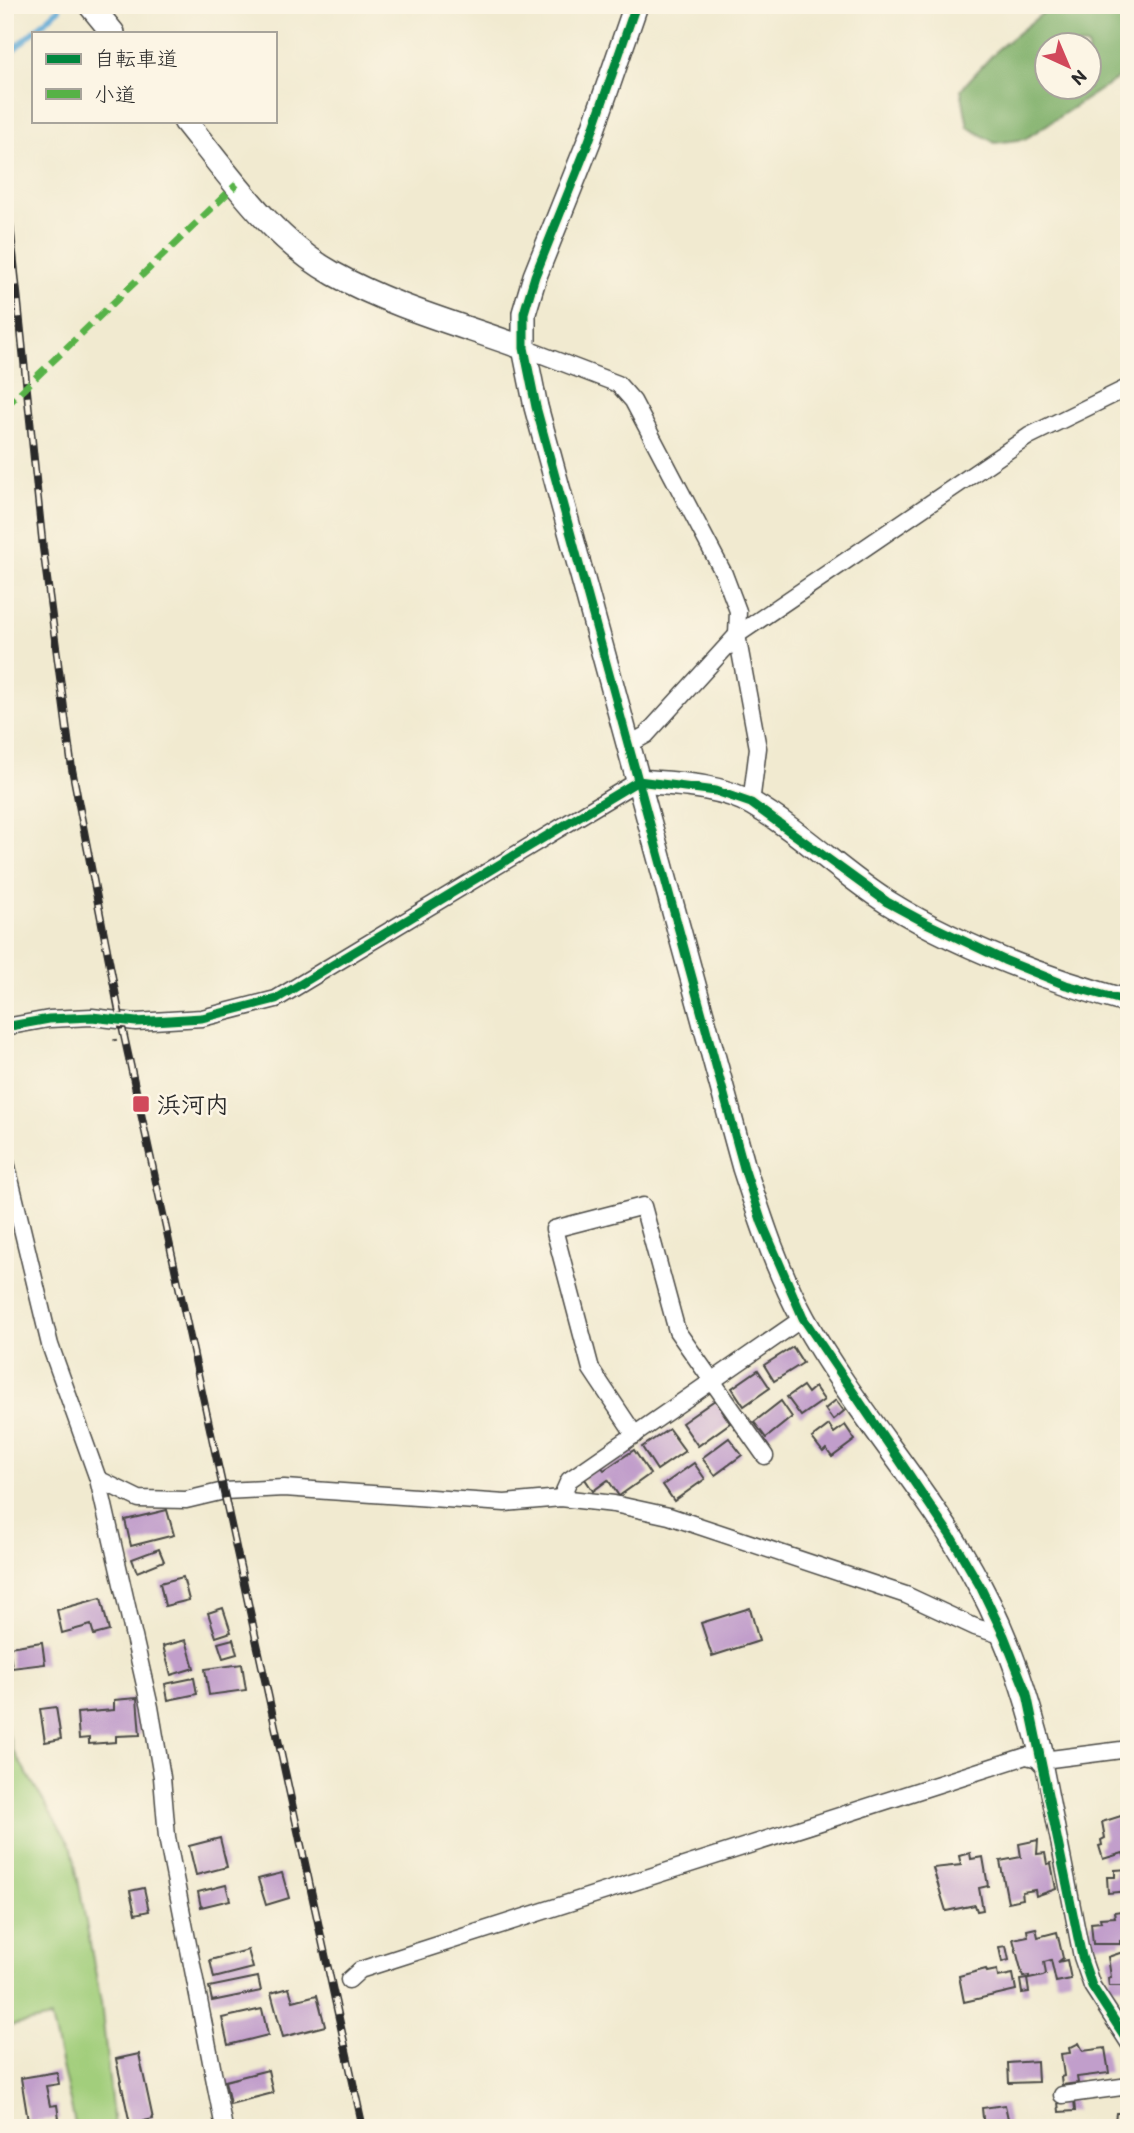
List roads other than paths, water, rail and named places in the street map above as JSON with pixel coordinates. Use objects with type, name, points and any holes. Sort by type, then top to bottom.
[{"type":"street","points":[[90,5],[112,32]]},
{"type":"street","points":[[636,5],[589,141],[535,276],[524,313],[524,348],[536,407],[744,1168],[762,1223],[803,1318],[950,1535],[980,1586],[1004,1636],[1027,1694],[1043,1760],[1082,1957],[1092,1986],[1129,2043]]},
{"type":"street","points":[[186,122],[267,219],[296,247],[332,273],[378,295],[618,384],[633,401],[724,574],[738,611],[737,635],[758,748],[751,803]]},
{"type":"street","points":[[628,745],[646,735],[737,635],[1029,436],[1129,387]]},
{"type":"street","points":[[5,1027],[81,1018],[136,1022],[202,1018],[276,999],[638,781],[716,791],[751,803],[887,902],[926,923],[1004,960],[1066,985],[1129,1002]]},
{"type":"street","points":[[5,1158],[50,1345],[98,1479],[150,1707],[162,1777],[167,1836],[224,2128]]},
{"type":"street","points":[[635,1435],[591,1370],[554,1228],[643,1206],[677,1331],[765,1456]]},
{"type":"street","points":[[561,1498],[569,1480],[803,1318]]},
{"type":"street","points":[[98,1479],[139,1499],[186,1500],[224,1491],[284,1488],[505,1503],[561,1498],[614,1504],[669,1516],[906,1595],[975,1628],[1004,1636]]},
{"type":"street","points":[[349,1980],[360,1970],[1026,1756],[1043,1760],[1129,1749]]},
{"type":"street","points":[[1062,2095],[1129,2086]]},
{"type":"waterway","points":[[33,32],[59,9]]},
{"type":"waterway","points":[[5,57],[32,33]]},
{"type":"railway","points":[[5,174],[43,548],[72,769],[121,1022],[363,2128]]},
{"type":"place","name":"浜河内","points":[[141,1104]]}]
